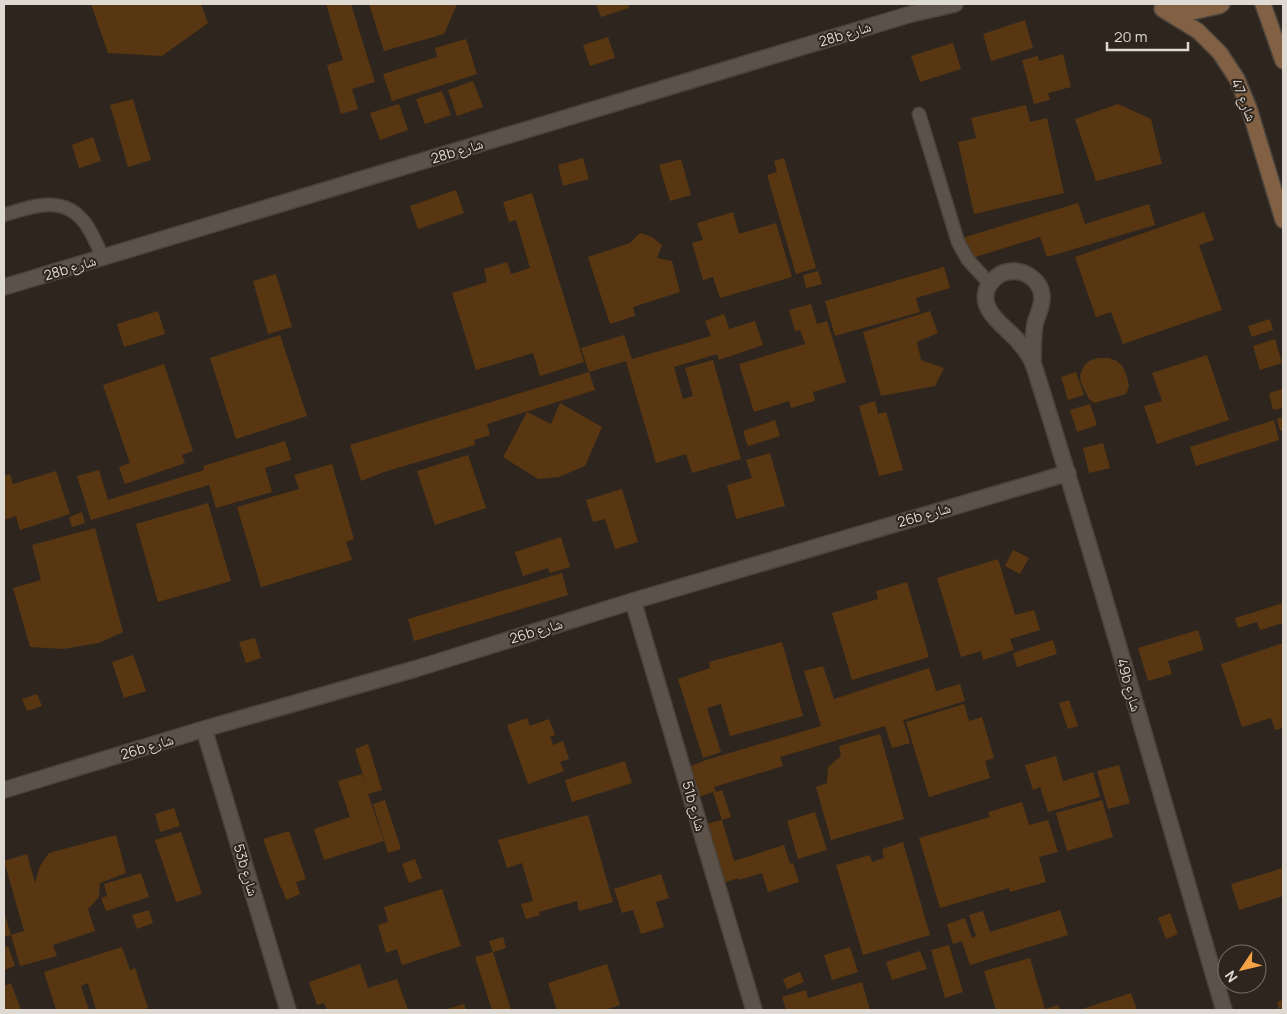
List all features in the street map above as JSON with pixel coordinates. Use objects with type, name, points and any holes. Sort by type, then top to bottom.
[{"type":"street","name":"28b شارع","points":[[911,14],[935,4]]},
{"type":"street","name":"28b شارع","points":[[4,287],[911,14],[955,4]]},
{"type":"street","points":[[1158,6],[1192,12],[1222,4]]},
{"type":"street","points":[[1263,4],[1283,61]]},
{"type":"street","name":"شارع 47","points":[[1158,6],[1198,30],[1220,53],[1237,79],[1249,108],[1283,220]]},
{"type":"street","name":"49b شارع","points":[[1032,360],[1035,326],[1042,297],[1039,285],[1031,276],[1020,271],[1007,272],[997,276],[990,284],[985,294],[986,304],[991,314],[1017,340],[1032,360],[1068,473],[1224,1010]]},
{"type":"street","name":"26b شارع","points":[[4,790],[204,729],[415,669],[633,601],[1068,473]]},
{"type":"street","name":"51b شارع","points":[[633,601],[754,1010]]},
{"type":"street","name":"53b شارع","points":[[204,729],[288,1010]]},
{"type":"lane","points":[[919,114],[962,252],[990,284]]},
{"type":"lane","points":[[4,215],[44,204],[60,206],[74,213],[86,224],[103,258]]},
{"type":"building","points":[[91,4],[201,4],[208,23],[162,56],[108,53]]},
{"type":"building","points":[[326,4],[351,4],[375,82],[352,89],[358,109],[341,114],[327,65],[343,60]]},
{"type":"building","points":[[369,4],[457,4],[444,34],[384,51]]},
{"type":"building","points":[[596,4],[628,4],[629,8],[601,17]]},
{"type":"building","points":[[1025,20],[1033,48],[991,61],[983,34]]},
{"type":"building","points":[[608,37],[615,58],[590,66],[583,45]]},
{"type":"building","points":[[466,39],[477,74],[392,101],[383,74],[437,57],[435,48]]},
{"type":"building","points":[[953,43],[961,69],[920,82],[911,56]]},
{"type":"building","points":[[1063,54],[1071,87],[1048,93],[1050,100],[1034,104],[1022,60],[1038,56],[1039,61]]},
{"type":"building","points":[[473,81],[483,107],[457,116],[448,90]]},
{"type":"building","points":[[442,91],[451,115],[425,124],[416,99]]},
{"type":"building","points":[[133,99],[151,160],[128,167],[110,105]]},
{"type":"building","points":[[399,104],[408,130],[380,140],[370,113]]},
{"type":"building","points":[[1118,104],[1151,119],[1162,164],[1096,181],[1075,119]]},
{"type":"building","points":[[1026,105],[1030,122],[1047,118],[1064,193],[974,214],[958,142],[976,138],[971,118]]},
{"type":"building","points":[[93,137],[101,161],[79,168],[72,145]]},
{"type":"building","points":[[583,158],[589,179],[563,186],[558,165]]},
{"type":"building","points":[[784,158],[816,268],[796,274],[767,175],[777,172],[774,161]]},
{"type":"building","points":[[681,159],[691,195],[670,201],[659,165]]},
{"type":"building","points":[[456,190],[464,213],[418,229],[410,206]]},
{"type":"building","points":[[532,193],[584,362],[540,376],[533,353],[476,370],[452,293],[487,282],[484,269],[507,262],[511,274],[530,268],[516,220],[509,222],[503,202]]},
{"type":"building","points":[[1078,203],[1085,224],[1149,204],[1155,225],[1047,257],[1040,237],[969,259],[962,238]]},
{"type":"building","points":[[733,212],[739,234],[776,223],[792,277],[720,298],[713,277],[703,280],[692,243],[703,240],[697,223]]},
{"type":"building","points":[[1204,212],[1214,240],[1199,245],[1222,310],[1123,344],[1111,312],[1096,317],[1075,257]]},
{"type":"building","points":[[640,233],[652,237],[662,245],[657,258],[672,261],[680,292],[633,307],[635,316],[610,324],[588,257],[630,243]]},
{"type":"building","points":[[944,267],[950,288],[916,298],[920,312],[835,336],[825,301]]},
{"type":"building","points":[[818,271],[822,284],[806,288],[803,275]]},
{"type":"building","points":[[276,274],[292,327],[268,334],[253,281]]},
{"type":"building","points":[[811,304],[817,324],[827,321],[846,382],[813,392],[815,401],[791,408],[789,401],[754,412],[739,364],[805,344],[800,330],[795,331],[789,310]]},
{"type":"building","points":[[158,311],[165,334],[124,347],[117,324]]},
{"type":"building","points":[[930,311],[938,333],[917,342],[921,360],[944,368],[935,386],[881,396],[863,332]]},
{"type":"building","points":[[724,314],[729,329],[755,321],[763,345],[719,360],[717,354],[674,367],[683,399],[693,396],[685,368],[713,360],[741,459],[692,473],[686,454],[656,463],[626,361],[589,372],[581,348],[624,335],[632,359],[711,336],[705,321]]},
{"type":"building","points":[[1270,319],[1273,330],[1252,337],[1248,326]]},
{"type":"building","points":[[280,335],[307,416],[236,439],[210,358]]},
{"type":"building","points":[[1275,339],[1282,363],[1260,370],[1253,346]]},
{"type":"building","points":[[1207,355],[1229,420],[1157,444],[1144,406],[1162,401],[1152,373]]},
{"type":"building","points":[[1098,358],[1108,358],[1117,361],[1123,367],[1129,386],[1126,394],[1094,403],[1089,399],[1081,383],[1080,375],[1084,366],[1089,361]]},
{"type":"building","points":[[164,364],[193,451],[182,455],[185,463],[125,484],[119,467],[130,463],[103,385]]},
{"type":"building","points":[[589,372],[595,390],[487,424],[490,435],[474,440],[475,445],[384,472],[361,481],[350,445]]},
{"type":"building","points":[[1076,372],[1084,395],[1068,400],[1061,377]]},
{"type":"building","points":[[1283,389],[1283,408],[1273,410],[1269,393]]},
{"type":"building","points":[[875,401],[878,414],[886,412],[903,470],[879,476],[859,406]]},
{"type":"building","points":[[560,403],[602,427],[585,466],[559,477],[538,479],[503,457],[527,412],[551,424]]},
{"type":"building","points":[[1090,404],[1097,425],[1077,432],[1070,410]]},
{"type":"building","points":[[1283,417],[1283,430],[1280,431],[1277,419]]},
{"type":"building","points":[[775,420],[780,436],[748,446],[743,431]]},
{"type":"building","points":[[1274,420],[1279,440],[1196,466],[1190,447]]},
{"type":"building","points":[[285,441],[291,460],[265,468],[272,492],[216,508],[209,485],[91,520],[77,476],[99,470],[108,500],[204,470],[203,466]]},
{"type":"building","points":[[1103,443],[1110,468],[1089,473],[1083,448]]},
{"type":"building","points":[[770,453],[785,506],[736,519],[727,485],[752,478],[746,460]]},
{"type":"building","points":[[468,455],[486,508],[435,525],[417,471]]},
{"type":"building","points":[[332,464],[354,539],[346,542],[352,560],[261,587],[237,507],[299,489],[294,475]]},
{"type":"building","points":[[56,471],[70,514],[20,530],[16,516],[4,520],[4,476],[10,474],[13,484]]},
{"type":"building","points":[[622,489],[638,542],[615,549],[605,519],[593,522],[586,500]]},
{"type":"building","points":[[208,503],[231,581],[158,602],[136,524]]},
{"type":"building","points":[[82,512],[85,523],[72,527],[69,517]]},
{"type":"building","points":[[95,528],[123,632],[99,643],[63,649],[30,647],[13,588],[41,580],[32,545]]},
{"type":"building","points":[[561,537],[570,567],[550,573],[548,568],[523,576],[515,552]]},
{"type":"building","points":[[1013,550],[1029,558],[1020,574],[1005,566]]},
{"type":"building","points":[[998,559],[1015,615],[1034,610],[1040,630],[1010,639],[1014,650],[983,660],[981,651],[961,657],[937,578]]},
{"type":"building","points":[[562,573],[568,595],[414,641],[408,619]]},
{"type":"building","points":[[907,582],[929,657],[852,680],[832,613],[878,599],[876,591]]},
{"type":"building","points":[[1283,603],[1283,623],[1260,630],[1257,622],[1238,628],[1235,618]]},
{"type":"building","points":[[1198,630],[1204,650],[1168,661],[1172,674],[1148,681],[1138,648]]},
{"type":"building","points":[[255,638],[261,658],[246,663],[239,642]]},
{"type":"building","points":[[1053,640],[1057,654],[1017,667],[1013,653]]},
{"type":"building","points":[[782,642],[803,716],[730,736],[721,704],[707,708],[721,752],[703,758],[678,679],[710,668],[709,662]]},
{"type":"building","points":[[1283,643],[1283,728],[1275,730],[1271,718],[1242,727],[1221,664]]},
{"type":"building","points":[[133,655],[146,691],[124,698],[112,662]]},
{"type":"building","points":[[823,666],[834,699],[929,668],[936,691],[960,684],[965,701],[903,720],[910,743],[892,748],[885,726],[780,757],[783,766],[714,787],[716,792],[722,790],[731,817],[722,820],[713,792],[695,798],[686,768],[706,760],[821,726],[804,671]]},
{"type":"building","points":[[37,694],[42,706],[27,711],[22,699]]},
{"type":"building","points":[[1069,700],[1078,726],[1068,729],[1059,703]]},
{"type":"building","points":[[964,704],[969,721],[982,717],[994,758],[985,761],[990,778],[929,797],[906,722]]},
{"type":"building","points":[[527,718],[530,726],[549,719],[555,735],[550,737],[553,745],[563,741],[569,759],[560,762],[564,771],[528,784],[507,725]]},
{"type":"building","points":[[880,734],[904,819],[831,840],[816,787],[827,783],[828,767],[841,756],[839,746]]},
{"type":"building","points":[[368,744],[382,790],[368,794],[384,841],[324,860],[314,829],[350,817],[338,781],[362,774],[367,788],[355,749]]},
{"type":"building","points":[[1056,756],[1063,781],[1093,772],[1100,797],[1048,812],[1040,787],[1033,790],[1025,765]]},
{"type":"building","points":[[625,761],[632,783],[572,802],[565,780]]},
{"type":"building","points":[[1119,765],[1130,803],[1108,809],[1097,771]]},
{"type":"building","points":[[385,800],[401,849],[388,853],[373,804]]},
{"type":"building","points":[[1102,800],[1113,837],[1067,851],[1056,813]]},
{"type":"building","points":[[1022,802],[1029,825],[1048,820],[1058,852],[1039,857],[1046,882],[1010,892],[1009,888],[940,908],[919,838],[990,817],[988,812]]},
{"type":"building","points":[[174,808],[180,826],[160,832],[155,814]]},
{"type":"building","points":[[815,812],[827,850],[798,859],[787,821]]},
{"type":"building","points":[[588,815],[613,902],[579,911],[577,901],[539,912],[540,915],[526,919],[521,904],[533,901],[522,863],[507,868],[498,840]]},
{"type":"building","points":[[722,820],[734,861],[784,845],[790,864],[793,863],[799,882],[768,892],[762,873],[719,884],[702,825]]},
{"type":"building","points":[[289,831],[306,879],[296,882],[300,894],[286,900],[263,839]]},
{"type":"building","points":[[181,832],[202,894],[176,902],[155,840]]},
{"type":"building","points":[[116,835],[126,873],[100,883],[99,897],[88,909],[95,931],[53,945],[57,956],[20,966],[11,935],[24,931],[4,861],[27,854],[35,883],[40,866],[49,853]]},
{"type":"building","points":[[903,842],[930,935],[863,955],[836,865],[870,855],[872,862],[884,858],[882,849]]},
{"type":"building","points":[[415,859],[422,878],[409,883],[402,864]]},
{"type":"building","points":[[1283,868],[1283,896],[1239,910],[1231,884]]},
{"type":"building","points":[[141,873],[149,897],[106,911],[101,898],[107,896],[104,884]]},
{"type":"building","points":[[661,874],[669,898],[656,902],[664,927],[641,934],[633,910],[622,913],[614,889]]},
{"type":"building","points":[[442,889],[461,946],[402,965],[397,949],[386,953],[378,925],[388,922],[384,907]]},
{"type":"building","points":[[149,910],[153,923],[137,929],[132,915]]},
{"type":"building","points":[[1060,910],[1068,935],[970,965],[962,941],[953,944],[947,924],[965,918],[972,938],[976,936],[969,915],[983,911],[990,932]]},
{"type":"building","points":[[4,912],[11,935],[4,937]]},
{"type":"building","points":[[1170,913],[1178,934],[1166,939],[1158,918]]},
{"type":"building","points":[[503,937],[506,948],[493,952],[489,941]]},
{"type":"building","points":[[949,945],[963,992],[945,998],[931,950]]},
{"type":"building","points":[[8,946],[15,966],[4,970],[4,948]]},
{"type":"building","points":[[122,947],[130,970],[135,968],[148,1008],[141,1010],[96,1010],[88,983],[81,986],[89,1010],[56,1010],[44,972]]},
{"type":"building","points":[[850,947],[858,972],[832,980],[824,955]]},
{"type":"building","points":[[920,951],[927,969],[892,980],[886,962]]},
{"type":"building","points":[[493,952],[511,1010],[492,1010],[475,957]]},
{"type":"building","points":[[1030,958],[1045,1009],[1058,1005],[1060,1010],[996,1010],[984,971]]},
{"type":"building","points":[[360,964],[368,988],[397,979],[408,1010],[327,1010],[324,1003],[317,1005],[309,982]]},
{"type":"building","points":[[607,964],[620,1005],[609,1010],[557,1010],[548,983]]},
{"type":"building","points":[[800,972],[804,982],[787,989],[783,979]]},
{"type":"building","points":[[862,982],[870,1010],[786,1010],[782,997],[806,990],[808,998]]},
{"type":"building","points":[[11,983],[21,1010],[4,1010],[4,986]]},
{"type":"building","points":[[1131,993],[1137,1010],[1079,1010]]},
{"type":"building","points":[[1283,1000],[1283,1010],[1279,1010],[1277,1002]]},
{"type":"building","points":[[464,1004],[466,1010],[444,1010]]}]
